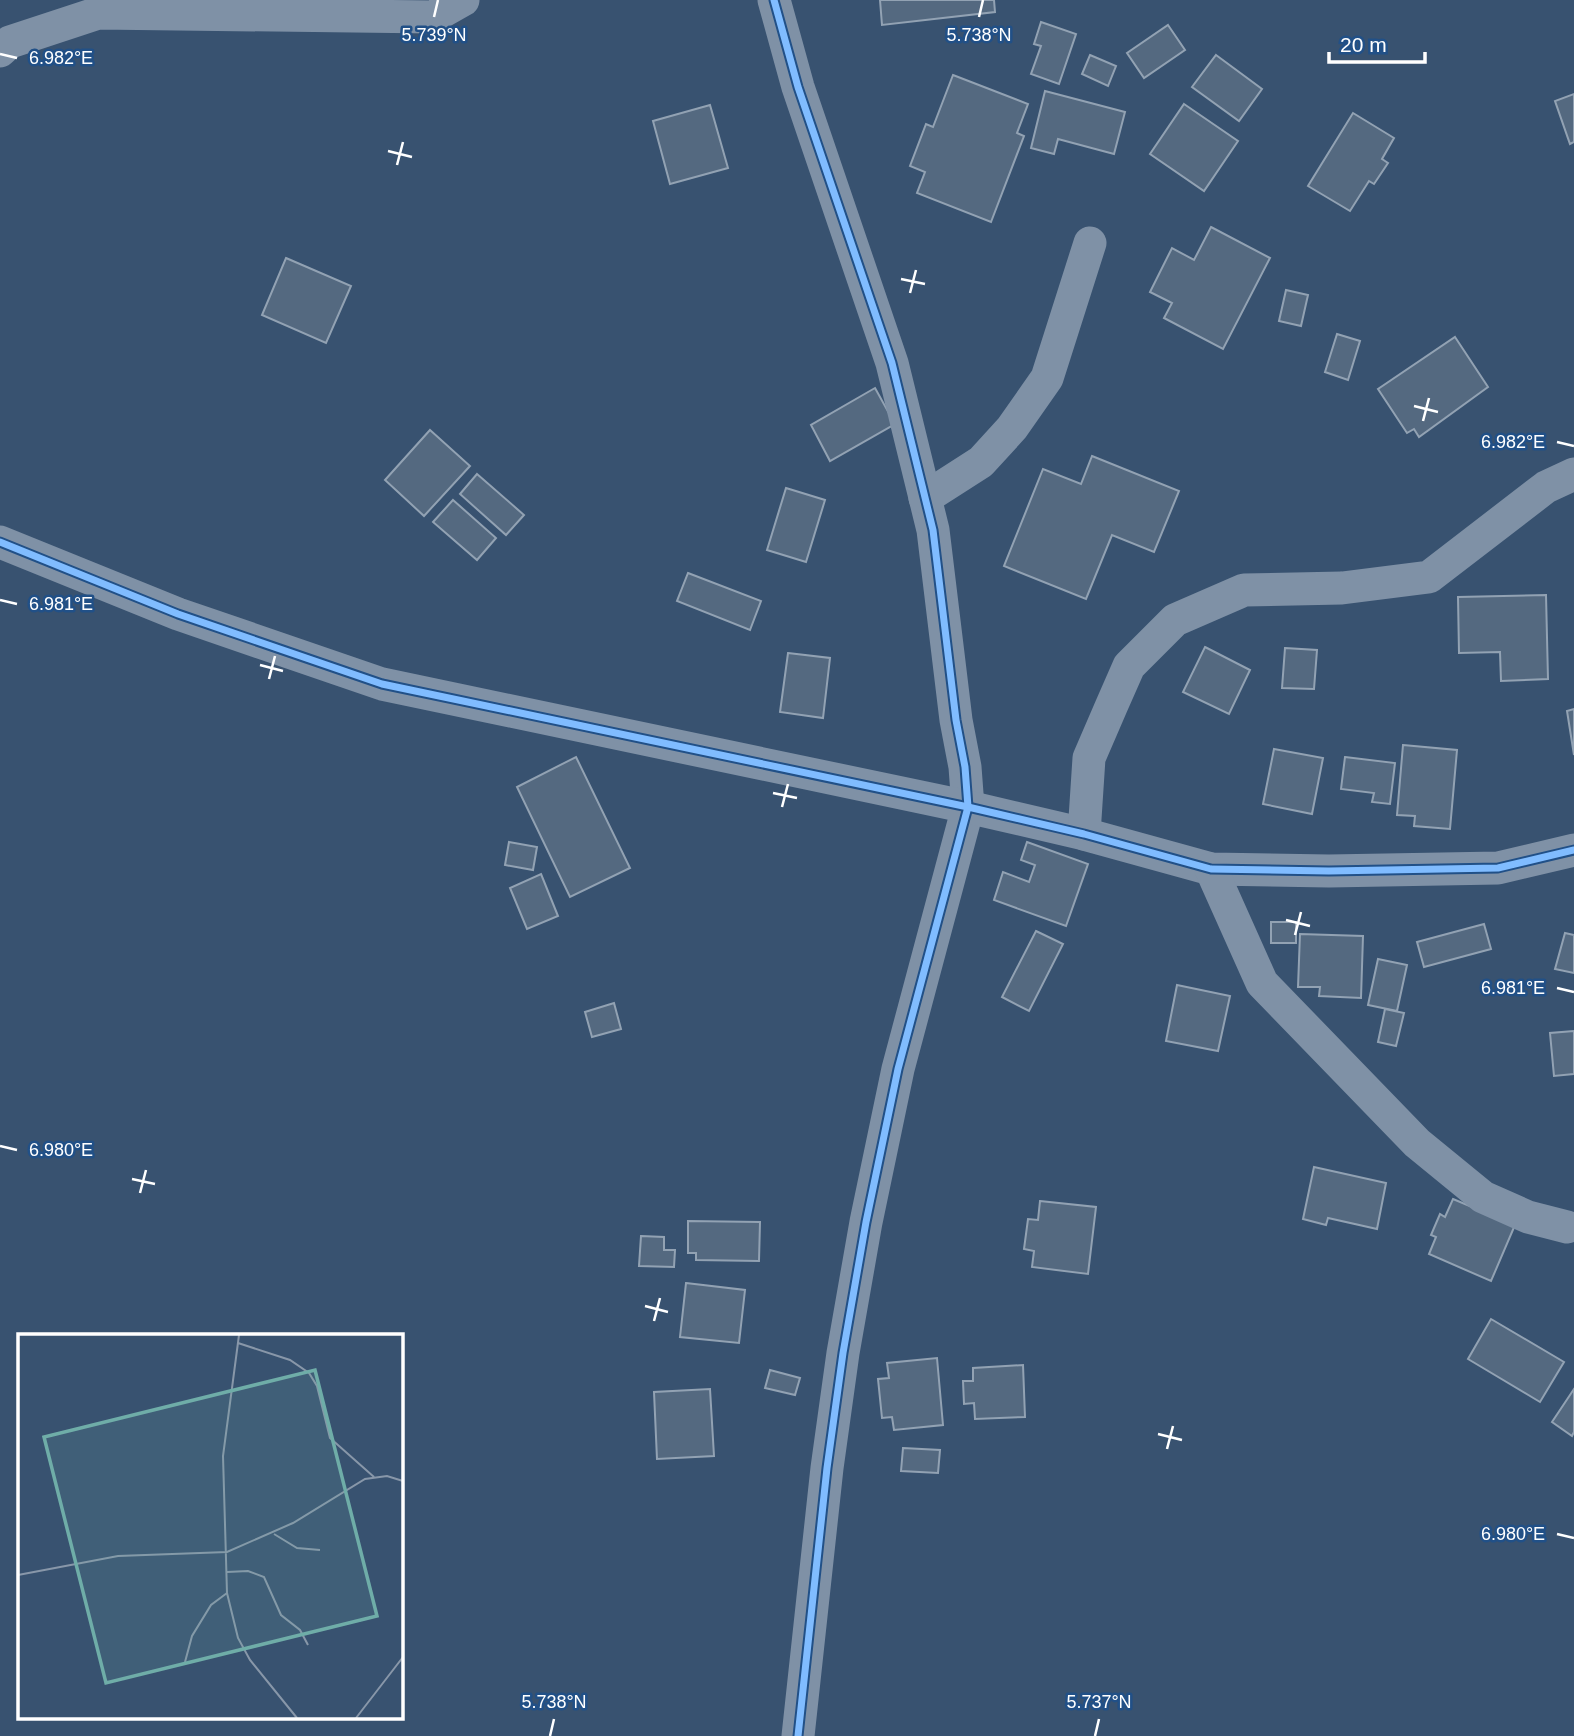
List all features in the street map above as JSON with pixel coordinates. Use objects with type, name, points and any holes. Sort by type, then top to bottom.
[{"type":"street","points":[[0,51],[10,42],[98,13],[433,17],[463,0]]},
{"type":"street","points":[[774,0],[798,87],[892,363],[933,530],[968,807],[898,1069],[866,1222],[827,1468],[798,1736]]},
{"type":"street","points":[[925,498],[981,462],[1012,428],[1047,378],[1090,243]]},
{"type":"street","points":[[1084,834],[1089,758],[1129,666],[1174,620],[1244,590],[1342,588],[1429,577],[1546,487],[1574,474]]},
{"type":"street","points":[[0,542],[178,614],[382,684],[968,807],[1084,834],[1211,869],[1498,869],[1574,850]]},
{"type":"street","points":[[1211,869],[1262,983],[1418,1143],[1483,1197],[1528,1217],[1567,1227]]},
{"type":"building","points":[[880,0],[994,0],[995,12],[882,25]]},
{"type":"building","points":[[1041,22],[1076,34],[1059,84],[1031,74],[1041,46],[1034,44]]},
{"type":"building","points":[[1168,25],[1185,50],[1144,78],[1127,53]]},
{"type":"building","points":[[1090,55],[1116,66],[1108,86],[1082,74]]},
{"type":"building","points":[[1216,55],[1262,89],[1239,121],[1192,87]]},
{"type":"building","points":[[953,75],[1028,104],[1017,133],[1024,136],[991,222],[917,193],[925,172],[910,166],[926,124],[933,127]]},
{"type":"building","points":[[1045,91],[1125,112],[1114,154],[1058,139],[1054,154],[1031,148]]},
{"type":"building","points":[[1574,94],[1574,142],[1570,144],[1555,101]]},
{"type":"building","points":[[1184,104],[1238,141],[1204,191],[1150,154]]},
{"type":"building","points":[[710,105],[728,168],[670,184],[653,121]]},
{"type":"building","points":[[1353,113],[1394,138],[1382,159],[1388,163],[1374,184],[1369,181],[1350,211],[1308,186]]},
{"type":"building","points":[[1211,227],[1270,258],[1223,349],[1164,318],[1172,303],[1150,292],[1172,248],[1194,260]]},
{"type":"building","points":[[286,258],[351,286],[326,343],[262,315]]},
{"type":"building","points":[[1286,290],[1308,295],[1301,326],[1279,321]]},
{"type":"building","points":[[1337,334],[1360,341],[1348,380],[1325,372]]},
{"type":"building","points":[[1455,337],[1488,387],[1419,437],[1414,429],[1407,433],[1378,389]]},
{"type":"building","points":[[875,388],[895,424],[830,461],[811,425]]},
{"type":"building","points":[[430,430],[470,466],[424,516],[385,480]]},
{"type":"building","points":[[1092,456],[1179,491],[1154,552],[1112,535],[1086,599],[1004,566],[1043,469],[1081,484]]},
{"type":"building","points":[[477,474],[524,515],[506,535],[460,494]]},
{"type":"building","points":[[786,488],[825,500],[806,562],[767,550]]},
{"type":"building","points":[[453,500],[496,538],[477,560],[433,522]]},
{"type":"building","points":[[688,573],[761,601],[750,630],[677,601]]},
{"type":"building","points":[[1546,595],[1548,679],[1501,681],[1500,652],[1459,653],[1458,597]]},
{"type":"building","points":[[1205,647],[1250,670],[1229,714],[1183,692]]},
{"type":"building","points":[[1285,648],[1317,650],[1314,689],[1282,688]]},
{"type":"building","points":[[788,653],[830,658],[823,718],[780,712]]},
{"type":"building","points":[[1574,709],[1574,755],[1567,711]]},
{"type":"building","points":[[1403,745],[1457,750],[1450,829],[1414,826],[1415,816],[1397,815]]},
{"type":"building","points":[[1274,749],[1323,758],[1312,814],[1263,804]]},
{"type":"building","points":[[576,757],[630,868],[570,897],[517,787]]},
{"type":"building","points":[[1345,757],[1395,763],[1390,804],[1372,802],[1374,793],[1341,789]]},
{"type":"building","points":[[509,842],[537,847],[533,870],[505,865]]},
{"type":"building","points":[[1027,842],[1088,864],[1066,926],[994,900],[1003,872],[1029,882],[1035,865],[1021,860]]},
{"type":"building","points":[[541,874],[558,916],[527,929],[510,888]]},
{"type":"building","points":[[1271,922],[1296,922],[1296,943],[1271,943]]},
{"type":"building","points":[[1484,924],[1491,949],[1424,967],[1417,942]]},
{"type":"building","points":[[1036,931],[1063,944],[1029,1011],[1002,997]]},
{"type":"building","points":[[1565,933],[1574,935],[1574,973],[1555,969]]},
{"type":"building","points":[[1300,934],[1363,936],[1361,998],[1319,996],[1320,987],[1298,987]]},
{"type":"building","points":[[1378,959],[1407,965],[1397,1011],[1368,1005]]},
{"type":"building","points":[[1177,985],[1230,996],[1218,1051],[1166,1041]]},
{"type":"building","points":[[614,1003],[621,1029],[592,1037],[585,1012]]},
{"type":"building","points":[[1385,1009],[1404,1013],[1396,1046],[1378,1042]]},
{"type":"building","points":[[1574,1031],[1574,1074],[1554,1076],[1550,1033]]},
{"type":"building","points":[[1314,1167],[1386,1183],[1377,1229],[1328,1218],[1326,1225],[1303,1219]]},
{"type":"building","points":[[1453,1199],[1515,1225],[1491,1281],[1429,1254],[1436,1237],[1431,1235],[1440,1214],[1445,1217]]},
{"type":"building","points":[[1040,1201],[1096,1207],[1088,1274],[1032,1267],[1034,1251],[1024,1249],[1028,1219],[1038,1220]]},
{"type":"building","points":[[688,1221],[760,1222],[759,1261],[696,1260],[696,1253],[688,1253]]},
{"type":"building","points":[[641,1236],[664,1237],[664,1250],[675,1250],[674,1267],[639,1266]]},
{"type":"building","points":[[686,1283],[745,1290],[739,1343],[680,1337]]},
{"type":"building","points":[[1491,1319],[1564,1362],[1540,1402],[1468,1359]]},
{"type":"building","points":[[937,1358],[943,1425],[894,1430],[892,1417],[882,1418],[878,1379],[889,1378],[887,1363]]},
{"type":"building","points":[[1023,1365],[1025,1417],[975,1419],[974,1403],[964,1404],[963,1381],[973,1381],[973,1368]]},
{"type":"building","points":[[770,1370],[800,1378],[795,1395],[765,1388]]},
{"type":"building","points":[[710,1389],[714,1456],[657,1459],[654,1392]]},
{"type":"building","points":[[1574,1389],[1574,1432],[1572,1436],[1552,1422]]},
{"type":"building","points":[[903,1448],[940,1450],[938,1473],[901,1471]]},
{"type":"cycle path","points":[[774,0],[798,87],[892,363],[933,530],[968,807],[898,1069],[866,1222],[843,1353],[827,1468],[798,1736]]},
{"type":"cycle path","points":[[0,542],[178,614],[382,684],[968,807],[1084,834],[1211,869],[1329,871],[1498,868],[1574,850]]}]
